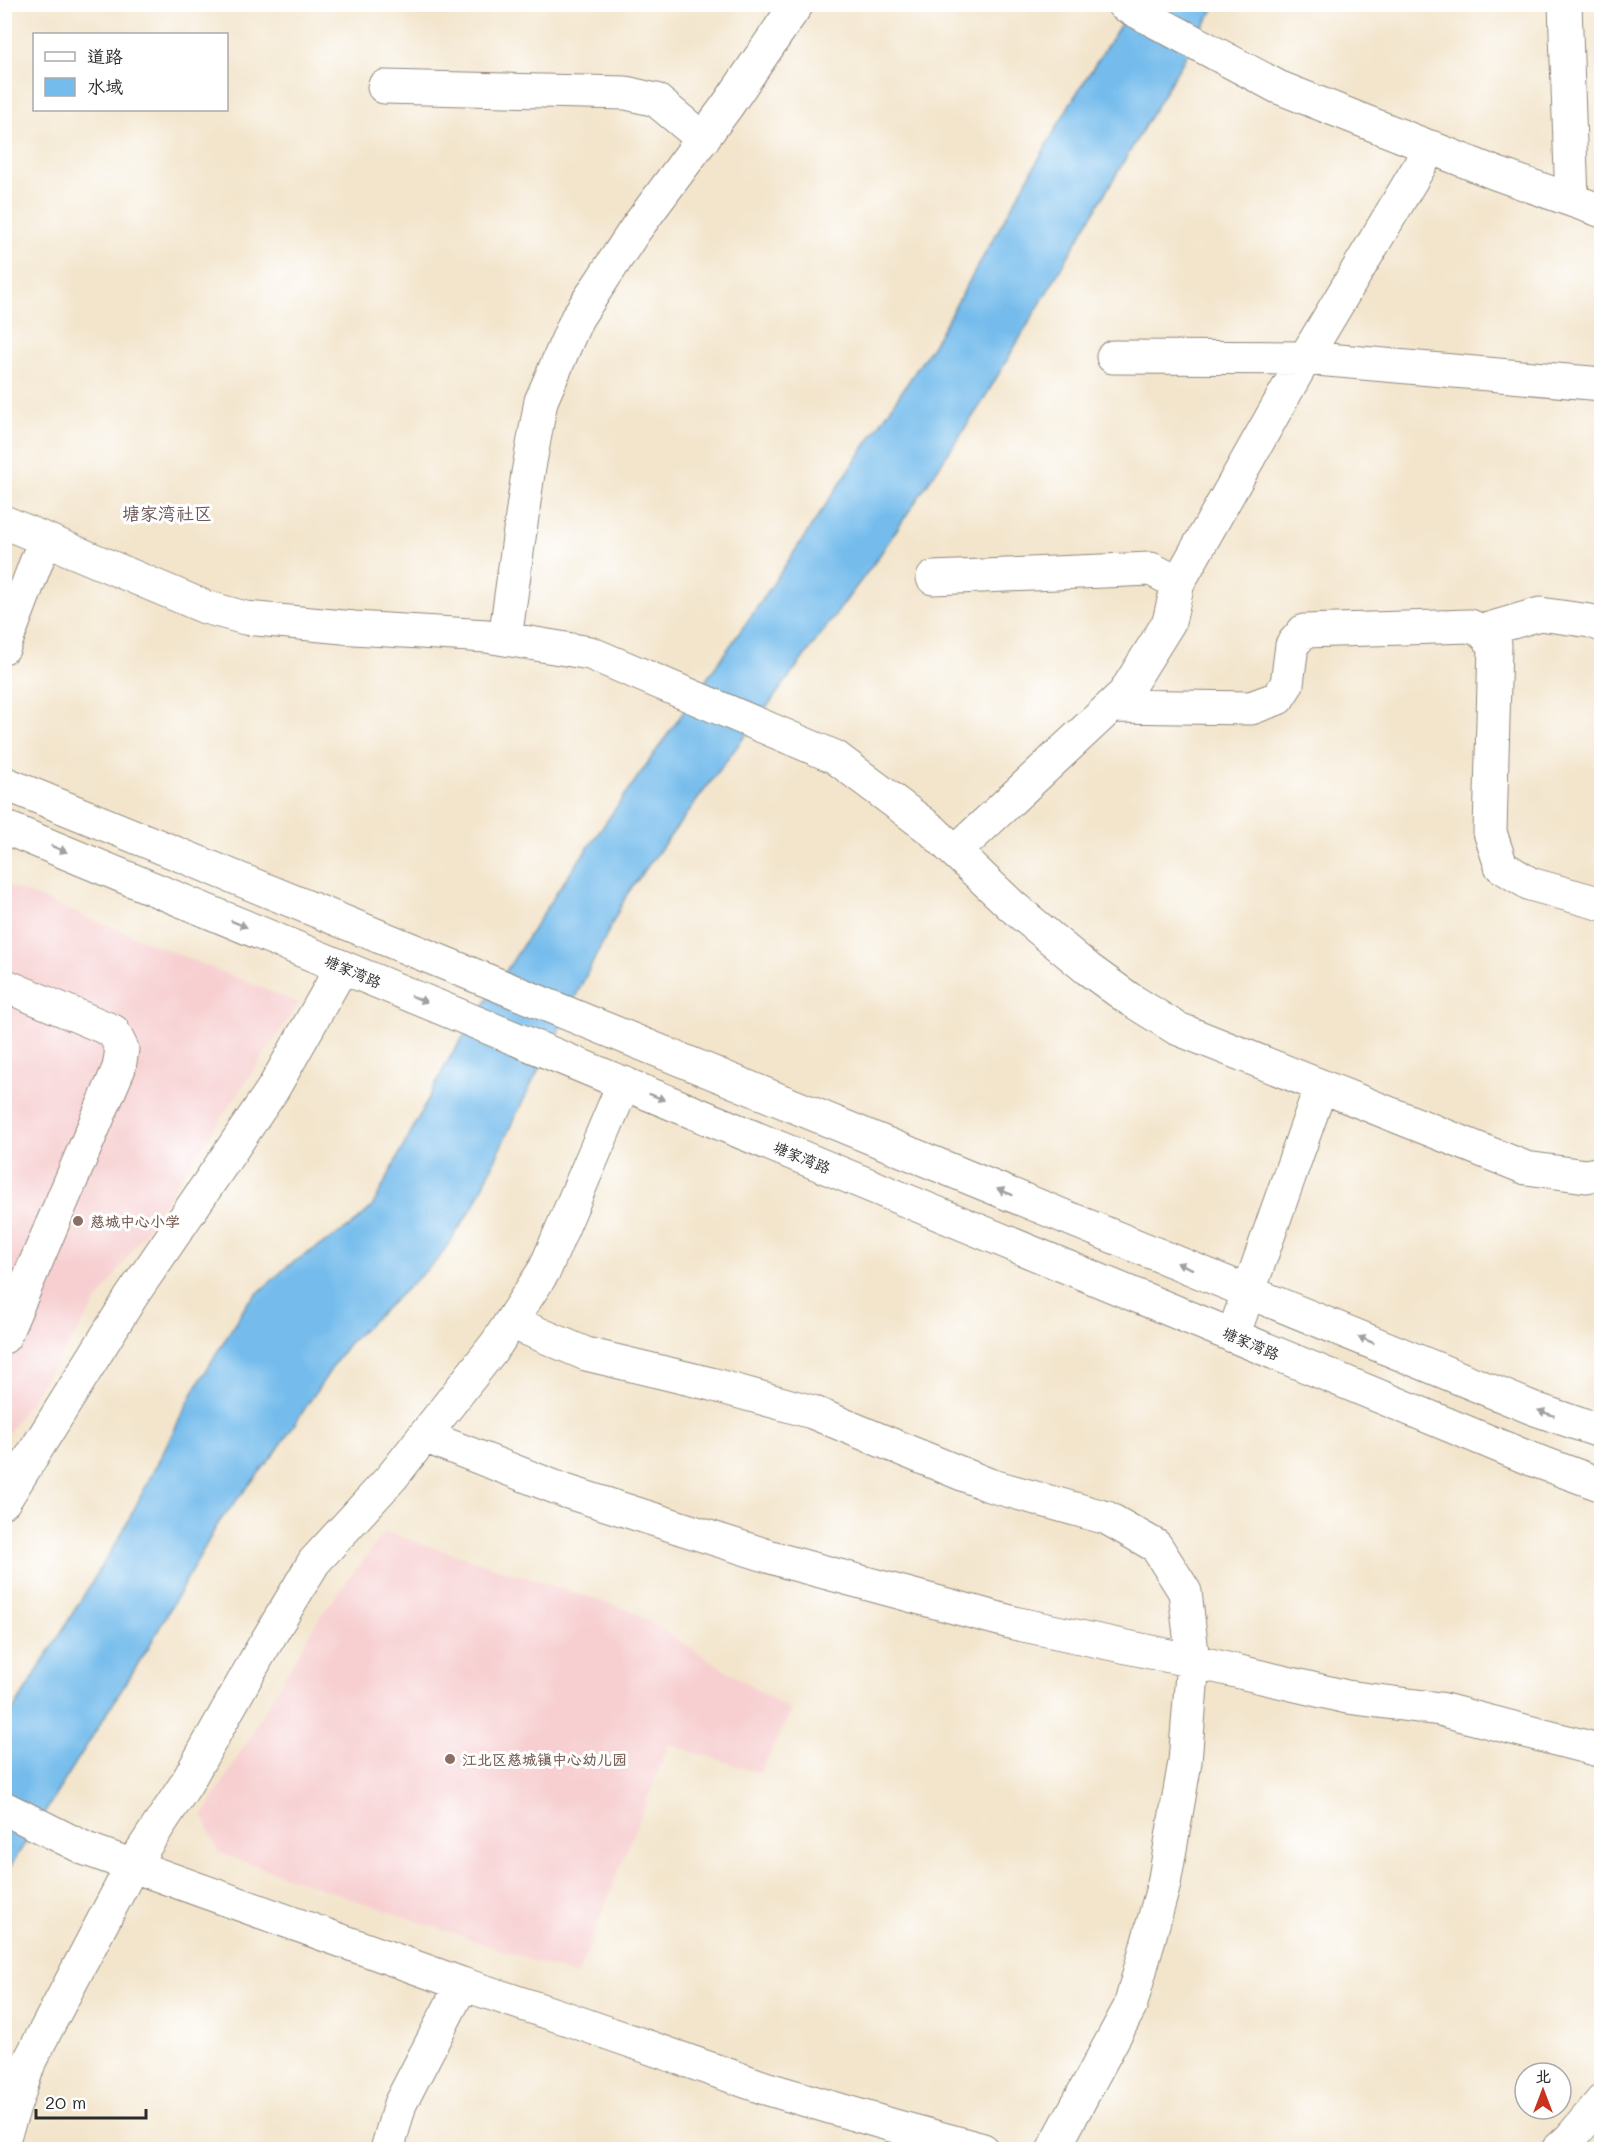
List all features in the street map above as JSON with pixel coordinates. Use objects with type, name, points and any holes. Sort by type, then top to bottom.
[{"type":"main road","points":[[505,639],[528,473],[541,401],[577,318],[635,230],[703,139],[797,4]]},
{"type":"main road","points":[[1123,4],[1278,87],[1602,211]]},
{"type":"main road","points":[[1564,4],[1572,200]]},
{"type":"main road","points":[[384,87],[626,93],[656,100],[703,139]]},
{"type":"main road","points":[[955,852],[1124,694],[1169,622],[1178,583],[1305,358],[1431,147]]},
{"type":"main road","points":[[1113,357],[1305,358],[1602,384]]},
{"type":"main road","points":[[4,522],[205,607],[245,618],[354,628],[487,636],[590,652],[836,757],[932,830],[1012,906],[1071,955],[1128,998],[1176,1028],[1526,1168],[1586,1176],[1602,1173]]},
{"type":"main road","points":[[4,647],[45,540]]},
{"type":"main road","points":[[933,578],[1151,569],[1178,583]]},
{"type":"main road","points":[[1482,631],[1540,614],[1590,621],[1602,625]]},
{"type":"main road","points":[[1111,706],[1251,708],[1278,698],[1287,684],[1292,645],[1304,631],[1470,626],[1482,631],[1495,645],[1490,832],[1501,866],[1530,884],[1602,904]]},
{"type":"main road","points":[[4,783],[1534,1409],[1602,1432]]},
{"type":"main road","name":"塘家湾路","points":[[4,827],[1526,1457],[1602,1485]]},
{"type":"main road","points":[[4,1501],[131,1297],[273,1089],[342,967]]},
{"type":"main road","points":[[4,985],[113,1031],[122,1049],[120,1068],[4,1337]]},
{"type":"main road","points":[[4,2137],[30,2060],[132,1866],[186,1784],[314,1562],[392,1477],[497,1343],[546,1269],[624,1083]]},
{"type":"main road","points":[[1233,1336],[1321,1086]]},
{"type":"main road","points":[[511,1322],[586,1354],[711,1384],[812,1412],[989,1485],[1107,1518],[1156,1546],[1185,1592],[1193,1661],[1185,1762],[1164,1884],[1130,2007],[1053,2150]]},
{"type":"main road","points":[[424,1436],[565,1491],[787,1562],[1014,1623],[1347,1697],[1440,1709],[1602,1751]]},
{"type":"main road","points":[[4,1808],[86,1849],[462,1984],[765,2088],[983,2150]]},
{"type":"main road","points":[[387,2150],[400,2104],[462,1984]]},
{"type":"main road","points":[[1558,2150],[1602,2101]]},
{"type":"shaded area","name":"慈城中心小学","points":[[5,884],[299,1003],[5,1438]]},
{"type":"shaded area","name":"江北区慈城镇中心幼儿园","points":[[385,1532],[632,1611],[791,1711],[760,1773],[669,1744],[577,1976],[219,1853],[203,1816],[321,1615]]},
{"type":"water","points":[[1133,5],[1216,5],[981,404],[877,559],[627,894],[511,1125],[475,1204],[439,1258],[347,1345],[276,1452],[219,1522],[148,1648],[5,1875],[4,1725],[121,1535],[196,1387],[248,1302],[289,1265],[351,1226],[372,1207],[449,1059],[559,889],[756,609],[933,345],[1070,104]]},
{"type":"place","name":"慈城中心小学","points":[[78,1221]]},
{"type":"place","name":"江北区慈城镇中心幼儿园","points":[[450,1759]]},
{"type":"district","name":"塘家湾社区","points":[[167,513]]}]
